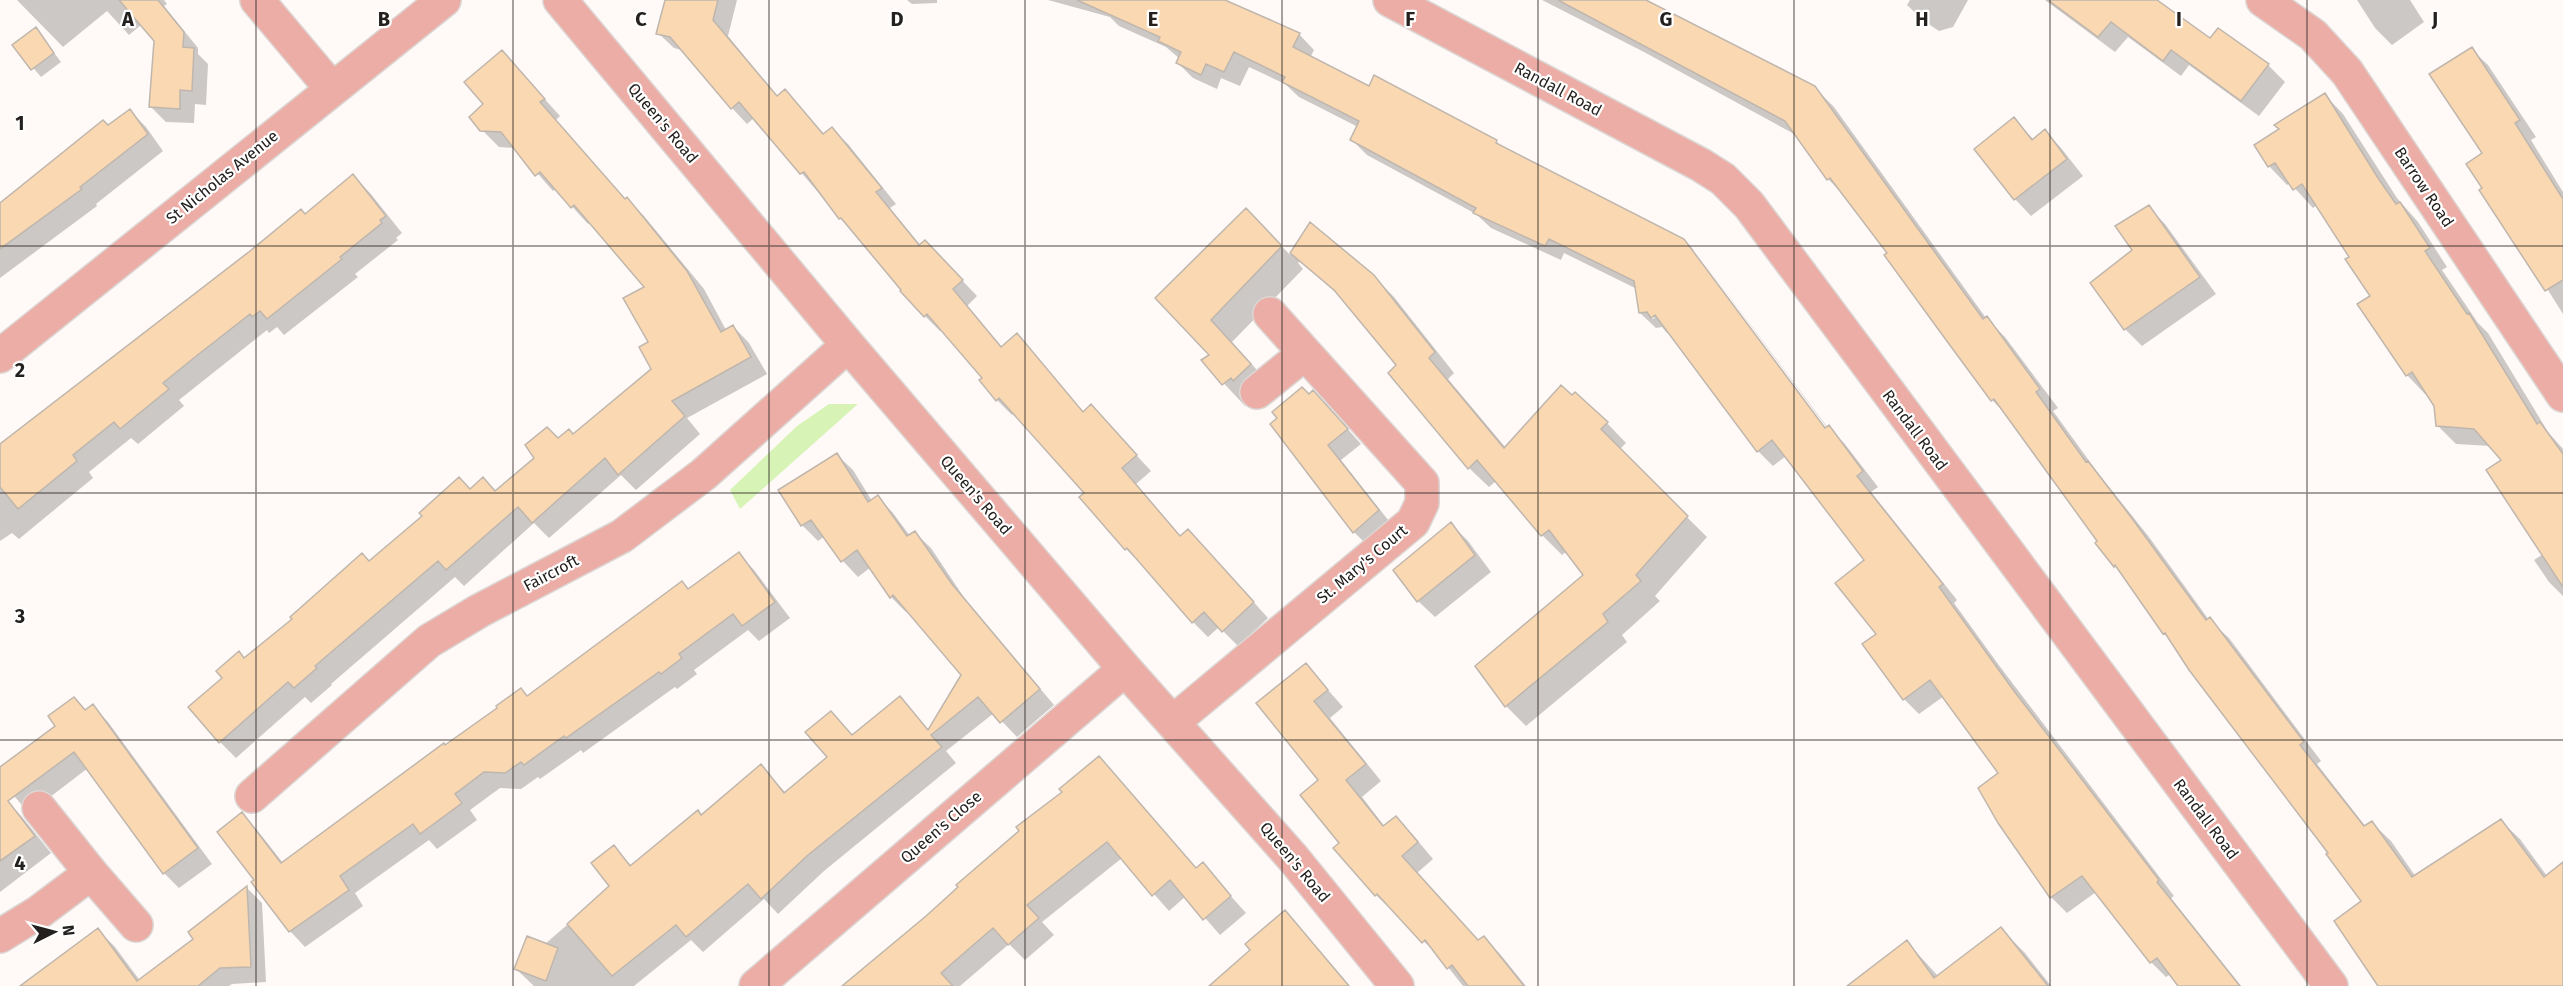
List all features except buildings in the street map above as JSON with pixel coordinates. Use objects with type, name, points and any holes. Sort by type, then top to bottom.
[{"type":"street","points":[[258,0],[332,89]]},
{"type":"street","name":"St Nicholas Avenue","points":[[0,356],[444,0]]},
{"type":"street","name":"Queen's Road","points":[[560,0],[848,345],[1125,669],[1293,858],[1397,986]]},
{"type":"street","name":"Randall Road","points":[[1390,0],[1701,165],[1723,179],[1749,205],[2331,986]]},
{"type":"street","name":"Barrow Road","points":[[2263,0],[2313,35],[2347,72],[2563,395]]},
{"type":"street","name":"St. Mary's Court","points":[[1173,722],[1413,522],[1422,503],[1422,483],[1270,314]]},
{"type":"street","name":"Faircroft","points":[[252,796],[429,641],[479,611],[622,536],[704,474],[848,345]]},
{"type":"street","points":[[1257,392],[1304,354]]},
{"type":"street","name":"Queen's Close","points":[[756,986],[1125,669]]},
{"type":"street","points":[[39,808],[136,925]]},
{"type":"street","points":[[0,936],[31,917],[91,873]]},
{"type":"green space","points":[[829,404],[858,404],[740,509],[730,490],[797,426]]}]
